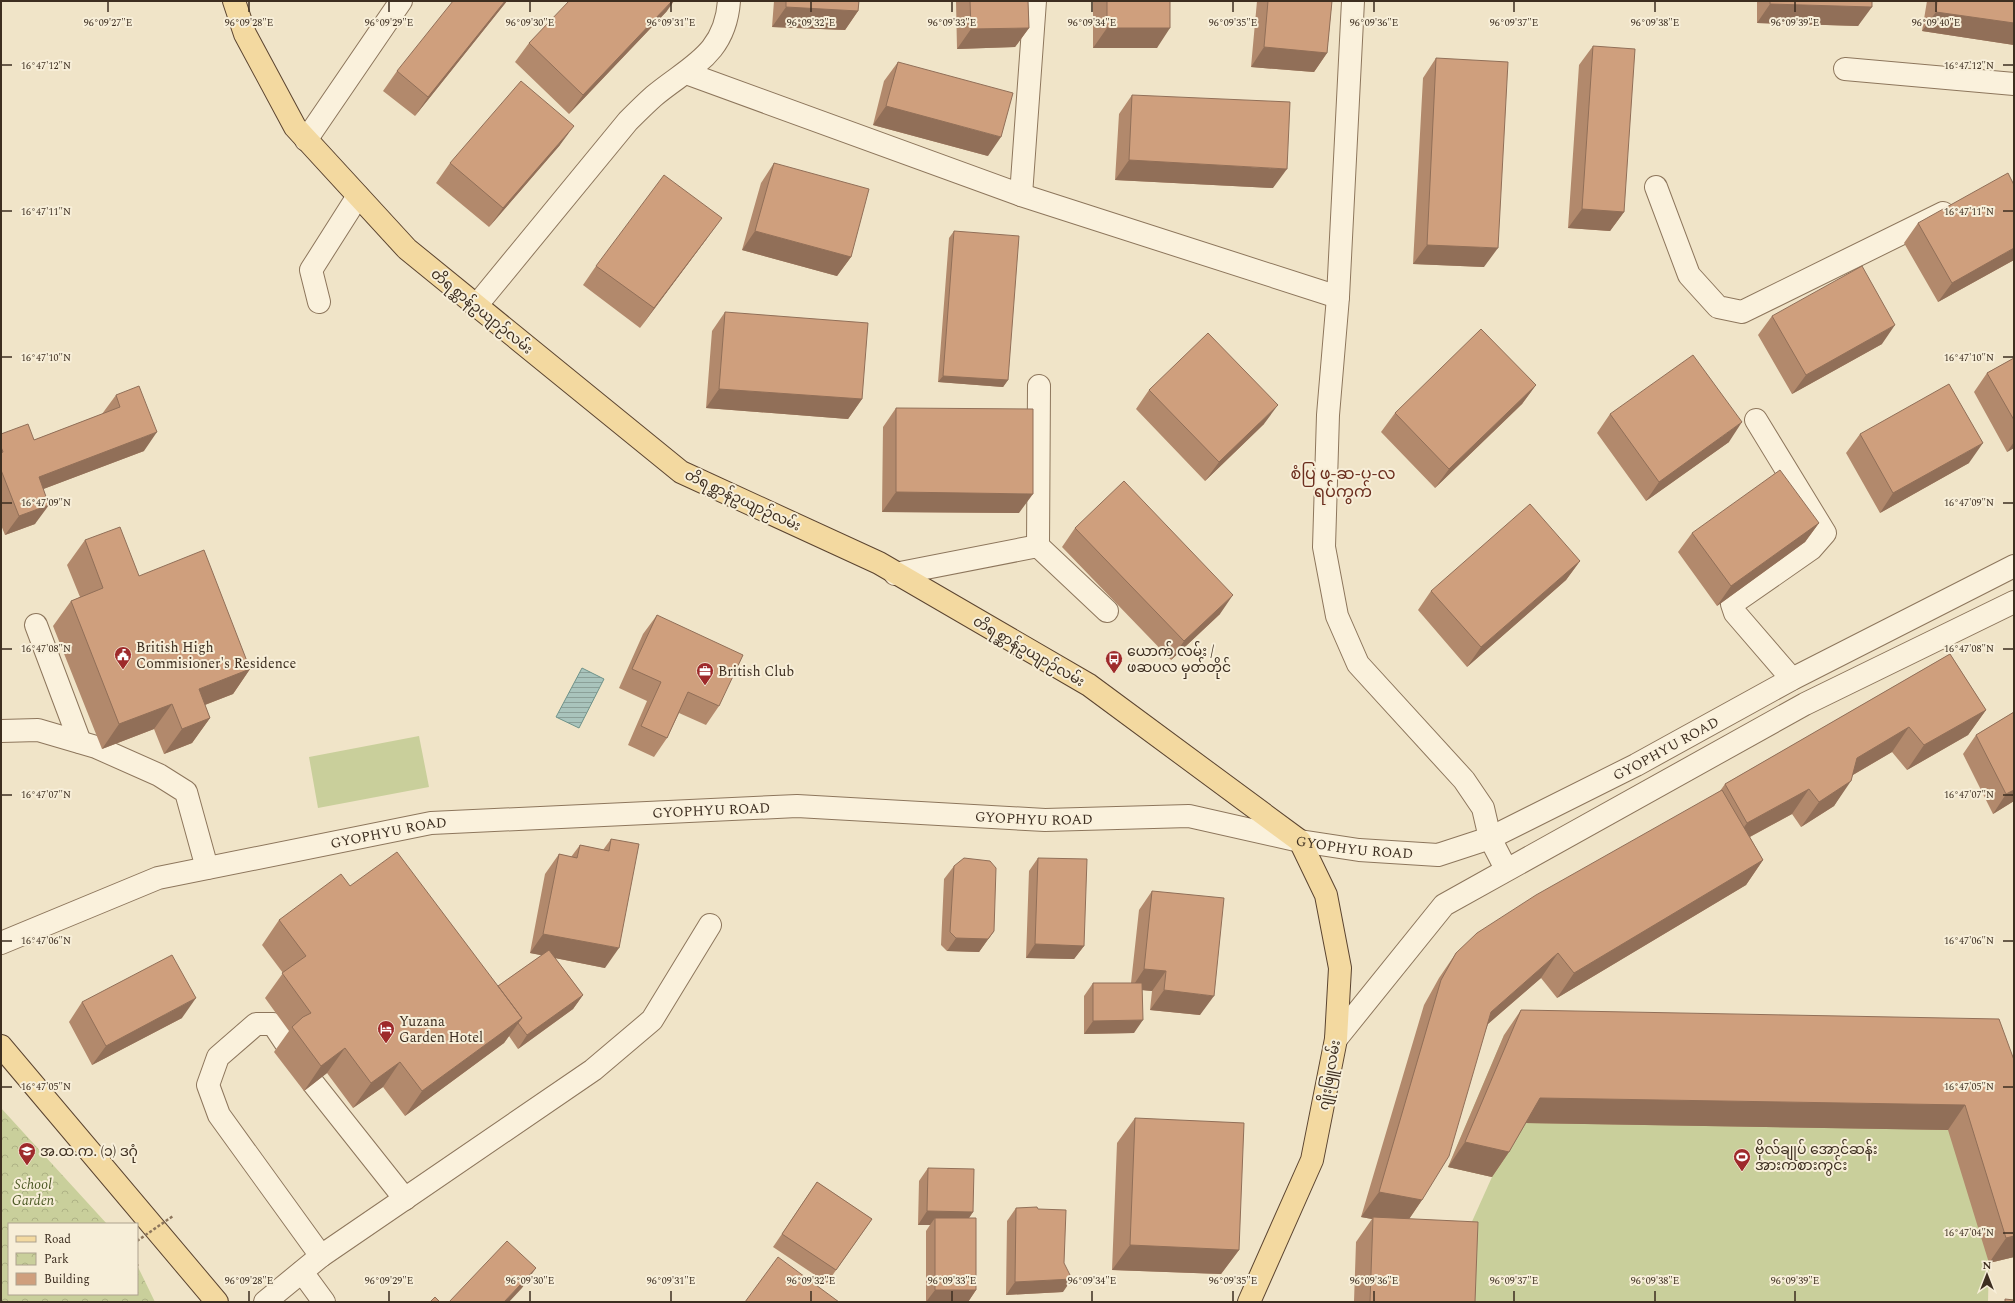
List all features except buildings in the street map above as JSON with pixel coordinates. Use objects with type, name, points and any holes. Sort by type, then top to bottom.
[{"type":"main road","name":"တိရစ္ဆာန်ဥယျာဉ်လမ်း","points":[[234,1],[245,34],[294,128],[407,249],[681,472],[879,563],[895,574],[1089,685],[1300,841]]},
{"type":"main road","name":"ဂျိုးဖြူလမ်း","points":[[1249,1302],[1312,1160],[1336,1039],[1340,968],[1326,895],[1300,841]]},
{"type":"main road","points":[[1,1046],[217,1302]]},
{"type":"street","points":[[306,140],[402,1]]},
{"type":"street","points":[[476,306],[628,121],[655,95],[686,73],[714,49],[728,17],[729,1]]},
{"type":"street","points":[[1021,195],[1035,1]]},
{"type":"street","points":[[1353,1],[1338,297],[1328,415],[1324,547],[1337,616],[1358,664],[1464,780],[1483,808],[1490,838],[1506,869]]},
{"type":"street","points":[[1845,69],[2014,84]]},
{"type":"street","points":[[686,73],[1021,195],[1338,297]]},
{"type":"street","points":[[1656,187],[1689,275],[1718,307],[1742,312],[1964,203]]},
{"type":"street","points":[[319,302],[311,270],[358,196]]},
{"type":"street","points":[[1039,386],[1038,546],[1107,611]]},
{"type":"street","points":[[1756,420],[1824,533],[1811,549],[1732,604],[1736,613],[1792,679]]},
{"type":"street","points":[[895,574],[1038,546]]},
{"type":"street","name":"GYOPHYU ROAD","points":[[1,943],[158,878],[431,823],[797,806],[1045,820],[1189,816],[1300,841],[1359,850],[1438,855],[1490,838],[1636,765],[1792,679],[2014,566]]},
{"type":"street","name":"GYOPHYU ROAD","points":[[1336,1039],[1444,905],[1506,869],[1805,704],[2014,602]]},
{"type":"street","points":[[36,624],[80,742]]},
{"type":"street","points":[[1,731],[38,730],[96,747],[159,775],[186,792],[207,868]]},
{"type":"street","points":[[265,1302],[321,1256],[593,1070],[652,1020],[710,924]]},
{"type":"street","points":[[285,1042],[273,1024],[256,1024],[218,1057],[208,1085],[219,1115],[321,1256]]},
{"type":"street","points":[[313,1083],[405,1199]]},
{"type":"street","points":[[302,1272],[324,1302]]},
{"type":"path","points":[[138,1240],[173,1216]]},
{"type":"green space","points":[[419,736],[429,787],[318,808],[309,757]]},
{"type":"green space","name":"ဗိုလ်ချုပ် အောင်ဆန်း အားကစားကွင်း","points":[[1504,1035],[1982,1044],[2014,1257],[1989,1263],[1988,1302],[1354,1302],[1461,1246],[1492,1177],[1448,1167]]},
{"type":"green space","name":"School Garden","points":[[1,1108],[106,1223],[8,1223],[8,1295],[138,1295],[138,1267],[155,1302],[1,1302]]},
{"type":"water","points":[[582,668],[604,679],[579,728],[556,717]]},
{"type":"place","name":"British High Commisioner's Residence","points":[[123,670]]},
{"type":"place","name":"ယောက် လမ်း / ဖဆပလ မှတ်တိုင်","points":[[1114,674]]},
{"type":"place","name":"British Club","points":[[705,686]]},
{"type":"place","name":"Yuzana Garden Hotel","points":[[386,1044]]},
{"type":"place","name":"အ.ထ.က. (၁) ဒဂုံ","points":[[27,1166]]},
{"type":"place","name":"ဗိုလ်ချုပ် အောင်ဆန်း အားကစားကွင်း","points":[[1742,1172]]},
{"type":"district","name":"စံပြ ဖ-ဆ-ပ-လ ရပ်ကွက်","points":[[1343,482]]}]
